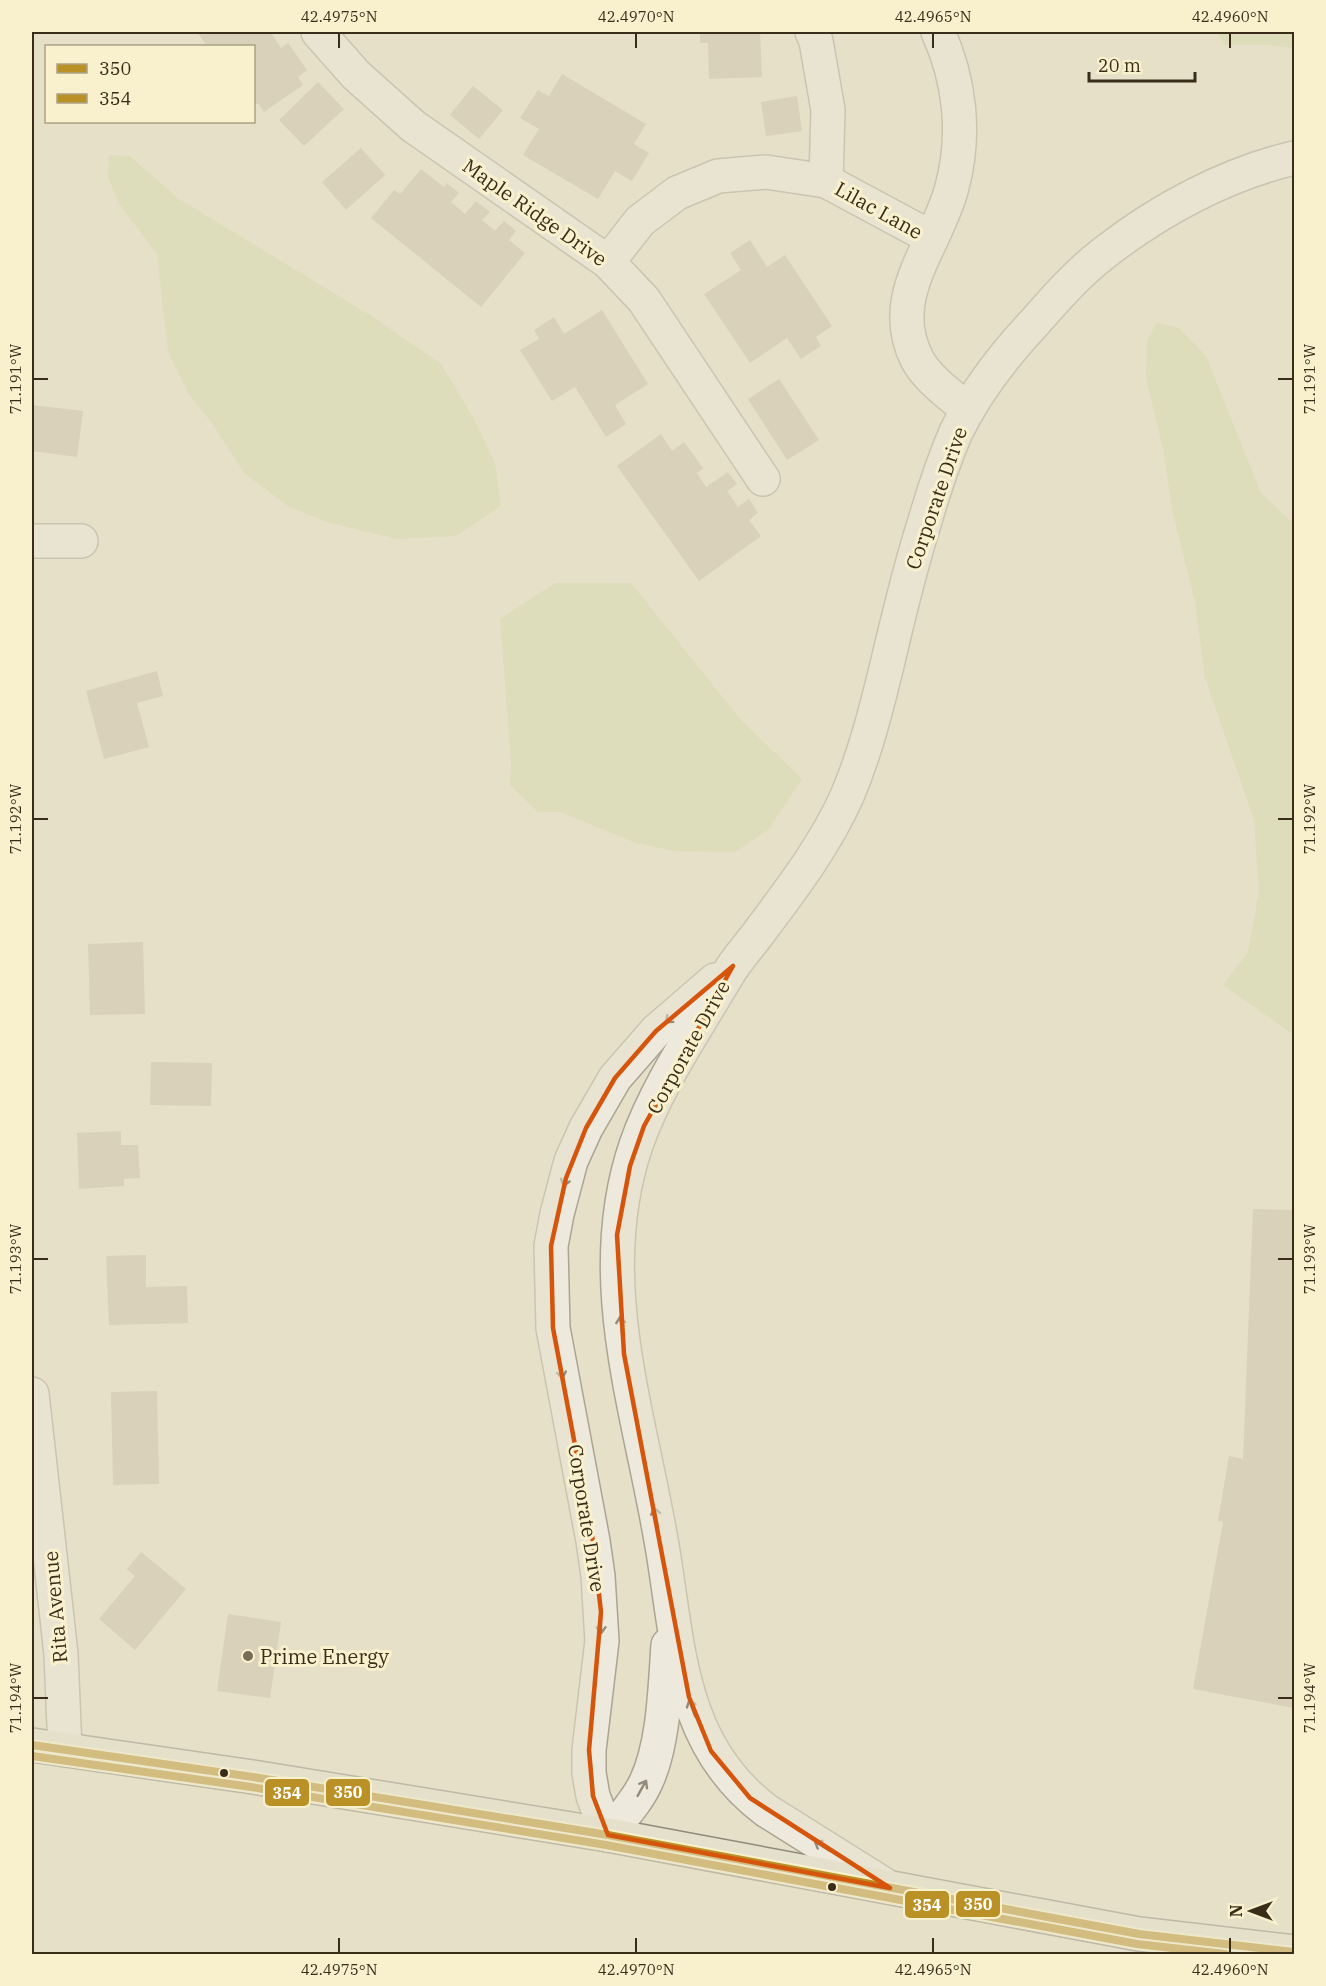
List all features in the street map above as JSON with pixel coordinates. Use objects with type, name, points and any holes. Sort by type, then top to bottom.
[{"type":"main road","points":[[32,1745],[252,1777],[608,1835],[1139,1934],[1294,1952]]},
{"type":"street","name":"Maple Ridge Drive","points":[[318,32],[356,75],[413,126],[608,262],[644,300],[763,479]]},
{"type":"street","points":[[812,32],[816,41],[828,110],[826,181]]},
{"type":"street","points":[[938,32],[945,46],[958,97],[959,149],[952,188],[908,296],[906,310],[908,334],[918,360],[926,372],[968,410]]},
{"type":"street","name":"Corporate Drive","points":[[890,1888],[759,1805],[736,1783],[711,1751],[688,1697],[664,1552],[624,1353],[618,1301],[617,1235],[630,1166],[644,1126],[674,1068],[733,966],[804,870],[833,824],[855,777],[873,720],[925,519],[947,455],[968,410],[1006,353],[1064,289],[1101,255],[1140,227],[1192,197],[1253,169],[1294,158]]},
{"type":"street","name":"Lilac Lane","points":[[608,262],[640,221],[677,193],[718,176],[766,172],[826,181],[932,238]]},
{"type":"street","points":[[32,541],[81,541]]},
{"type":"street","name":"Corporate Drive","points":[[608,1835],[593,1796],[589,1773],[589,1750],[602,1641],[598,1576],[553,1328],[551,1246],[561,1196],[572,1161],[586,1128],[615,1078],[656,1031],[733,966]]},
{"type":"street","name":"Rita Avenue","points":[[32,1394],[61,1654],[65,1750]]},
{"type":"street","name":"Corporate Drive","points":[[608,1835],[646,1783],[653,1762],[660,1726],[668,1637],[664,1552]]},
{"type":"highlighted area","points":[[733,966],[644,1126],[630,1166],[617,1235],[624,1354],[689,1697],[711,1751],[750,1798],[890,1888],[608,1835],[593,1796],[589,1750],[601,1612],[593,1541],[553,1328],[551,1246],[566,1178],[586,1128],[615,1078],[656,1031]]},
{"type":"green space","points":[[1217,32],[1294,32],[1294,48],[1268,45],[1224,45]]},
{"type":"green space","points":[[109,155],[130,156],[179,199],[370,315],[441,364],[474,419],[495,463],[501,506],[456,536],[397,539],[326,522],[288,506],[244,473],[212,423],[190,396],[168,352],[157,254],[119,204],[108,177]]},
{"type":"green space","points":[[1157,323],[1179,328],[1206,356],[1261,493],[1294,524],[1294,1035],[1223,985],[1248,952],[1259,891],[1254,820],[1205,678],[1195,602],[1173,514],[1163,449],[1146,378],[1147,339]]},
{"type":"green space","points":[[555,583],[631,583],[741,720],[802,779],[768,830],[735,852],[674,851],[636,843],[560,812],[538,812],[510,785],[511,763],[500,619]]},
{"type":"building","points":[[197,32],[274,32],[271,33],[281,48],[288,43],[307,70],[298,77],[303,85],[264,112],[258,103],[255,105],[255,45],[206,45]]},
{"type":"building","points":[[700,32],[760,32],[762,77],[709,79],[708,43],[700,43]]},
{"type":"building","points":[[562,74],[646,124],[634,144],[649,153],[632,181],[615,171],[598,199],[523,155],[539,129],[520,118],[538,90],[549,96]]},
{"type":"building","points":[[318,82],[344,109],[304,146],[279,120]]},
{"type":"building","points":[[473,86],[503,110],[479,139],[450,115]]},
{"type":"building","points":[[797,96],[802,131],[766,136],[761,102]]},
{"type":"building","points":[[361,148],[385,175],[346,210],[322,182]]},
{"type":"building","points":[[421,169],[444,187],[447,183],[459,193],[451,202],[465,214],[476,201],[490,212],[482,220],[495,231],[504,221],[516,231],[509,240],[525,253],[481,307],[371,218],[394,190],[400,194]]},
{"type":"building","points":[[750,240],[767,267],[785,255],[832,326],[816,337],[821,346],[801,359],[787,338],[750,363],[704,294],[741,270],[730,253]]},
{"type":"building","points":[[602,310],[648,384],[615,405],[626,424],[606,437],[575,387],[552,401],[520,350],[539,339],[534,330],[554,317],[564,334]]},
{"type":"building","points":[[779,379],[819,440],[787,460],[748,399]]},
{"type":"building","points":[[32,405],[83,411],[77,457],[32,451]]},
{"type":"building","points":[[661,434],[672,451],[684,442],[703,468],[697,473],[706,487],[728,472],[737,484],[727,491],[738,507],[749,499],[758,513],[749,520],[761,536],[699,581],[617,466]]},
{"type":"building","points":[[157,671],[163,696],[137,703],[149,747],[104,759],[86,691]]},
{"type":"building","points":[[143,942],[145,1014],[90,1015],[88,944]]},
{"type":"building","points":[[151,1062],[212,1063],[211,1106],[150,1105]]},
{"type":"building","points":[[121,1131],[121,1145],[138,1145],[140,1178],[124,1179],[124,1186],[79,1189],[77,1133]]},
{"type":"building","points":[[1253,1209],[1294,1210],[1294,1708],[1193,1689],[1223,1522],[1218,1521],[1229,1456],[1243,1459]]},
{"type":"building","points":[[146,1255],[146,1287],[187,1286],[188,1323],[109,1325],[106,1256]]},
{"type":"building","points":[[157,1391],[159,1484],[113,1485],[111,1392]]},
{"type":"building","points":[[141,1552],[186,1589],[135,1650],[99,1619],[135,1576],[127,1569]]},
{"type":"building","points":[[228,1614],[281,1622],[270,1698],[217,1691]]},
{"type":"transit line","name":"350","points":[[32,1745],[253,1777],[608,1835],[1139,1934],[1294,1952]]},
{"type":"transit line","name":"354","points":[[32,1756],[251,1787],[606,1845],[1137,1944],[1225,1954]]},
{"type":"place","name":"Prime Energy","points":[[248,1656]]}]
